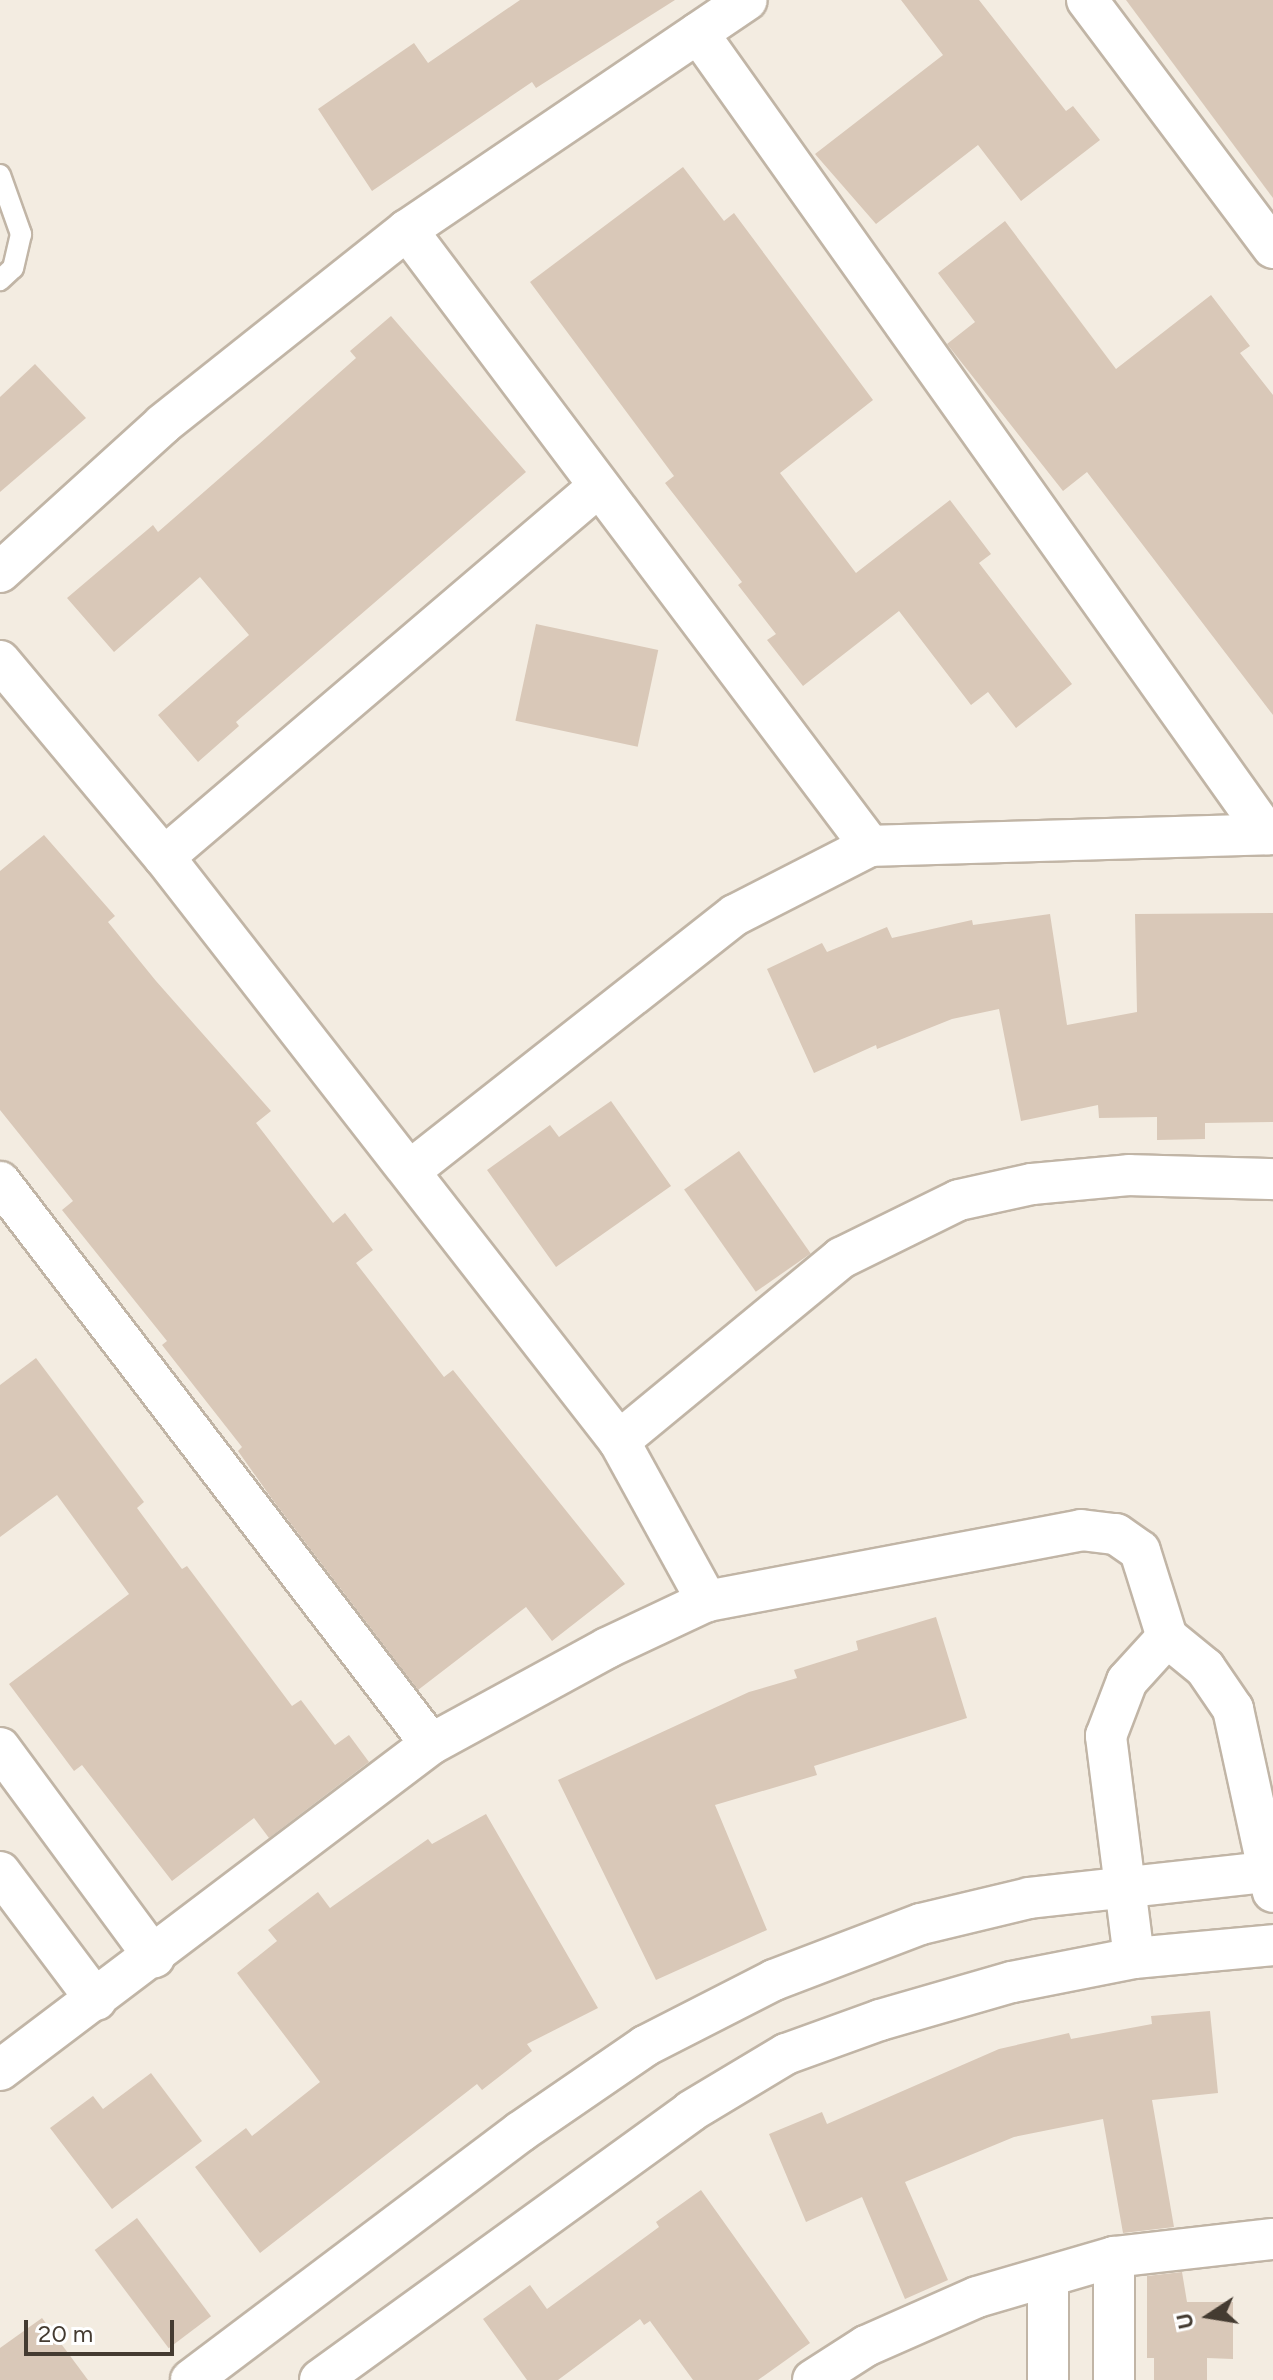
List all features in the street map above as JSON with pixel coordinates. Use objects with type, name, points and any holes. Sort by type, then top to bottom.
[{"type":"street","points":[[0,572],[163,424],[407,230],[747,0]]},
{"type":"street","points":[[1087,0],[1273,248]]},
{"type":"street","points":[[698,33],[1270,834]]},
{"type":"street","points":[[407,230],[870,846]]},
{"type":"street","points":[[164,857],[598,487]]},
{"type":"street","points":[[0,661],[164,857],[412,1169],[619,1441],[707,1601]]},
{"type":"street","points":[[412,1169],[735,915],[870,846],[1270,834]]},
{"type":"street","points":[[619,1441],[841,1258],[959,1200],[1032,1184],[1129,1175],[1273,1179]]},
{"type":"street","points":[[0,1182],[431,1744]]},
{"type":"street","points":[[0,2070],[154,1957],[431,1744],[607,1648],[707,1601],[1081,1530],[1116,1534],[1140,1551],[1167,1637],[1205,1668],[1233,1709],[1272,1878],[1122,1884],[1029,1898],[921,1924],[774,1980],[645,2046],[520,2132],[191,2380]]},
{"type":"street","points":[[1134,1958],[1122,1884],[1106,1736],[1127,1681],[1167,1637]]},
{"type":"street","points":[[0,1748],[154,1957]]},
{"type":"street","points":[[0,1872],[96,2000]]},
{"type":"street","points":[[320,2380],[679,2119],[786,2054],[880,2020],[1012,1982],[1134,1958],[1273,1945]]},
{"type":"street","points":[[813,2380],[866,2346],[977,2297],[1114,2257],[1273,2239]]},
{"type":"street","points":[[1114,2257],[1114,2380]]},
{"type":"street","points":[[1048,2278],[1048,2380]]},
{"type":"lane","points":[[0,175],[21,234],[13,268],[0,280]]},
{"type":"building","points":[[520,0],[675,0],[536,88],[532,82],[372,191],[318,109],[414,43],[428,63]]},
{"type":"building","points":[[901,0],[979,0],[1066,111],[1073,106],[1100,140],[1021,201],[978,145],[876,224],[815,154],[943,55]]},
{"type":"building","points":[[1126,0],[1273,0],[1273,198]]},
{"type":"building","points":[[683,167],[724,221],[734,213],[873,400],[780,473],[856,573],[950,500],[991,554],[979,563],[1072,684],[1016,728],[988,692],[971,705],[899,611],[803,686],[767,640],[776,634],[738,585],[742,582],[665,483],[674,476],[530,282]]},
{"type":"building","points":[[1005,221],[1116,369],[1211,295],[1250,346],[1240,353],[1273,395],[1273,715],[1087,472],[1063,491],[947,344],[975,322],[938,273]]},
{"type":"building","points":[[391,316],[526,472],[236,722],[239,726],[198,762],[158,715],[249,635],[200,577],[114,652],[67,598],[153,525],[158,532],[356,358],[350,351]]},
{"type":"building","points":[[35,364],[86,418],[0,492],[0,397]]},
{"type":"building","points":[[536,624],[658,650],[638,747],[515,721]]},
{"type":"building","points":[[44,835],[115,916],[108,922],[156,981],[271,1111],[256,1123],[333,1223],[345,1213],[373,1250],[356,1263],[444,1377],[453,1370],[625,1584],[552,1641],[526,1607],[418,1690],[272,1499],[238,1451],[242,1447],[162,1345],[167,1341],[62,1210],[73,1201],[0,1110],[0,871]]},
{"type":"building","points":[[1273,913],[1273,1122],[1205,1123],[1205,1139],[1157,1140],[1157,1117],[1099,1118],[1098,1105],[1021,1121],[999,1009],[952,1019],[877,1049],[876,1045],[814,1073],[767,969],[822,943],[827,952],[887,927],[892,938],[972,920],[973,925],[1050,914],[1067,1025],[1137,1012],[1135,914]]},
{"type":"building","points":[[611,1101],[671,1186],[556,1267],[487,1170],[550,1125],[559,1137]]},
{"type":"building","points":[[739,1151],[811,1253],[756,1292],[684,1189]]},
{"type":"building","points":[[36,1358],[144,1502],[137,1508],[182,1569],[187,1566],[292,1706],[301,1700],[335,1745],[349,1735],[369,1762],[269,1838],[254,1818],[172,1881],[82,1765],[74,1771],[9,1684],[129,1594],[57,1495],[0,1537],[0,1385]]},
{"type":"building","points":[[936,1617],[967,1718],[814,1766],[817,1775],[715,1805],[767,1930],[656,1980],[558,1780],[749,1692],[797,1678],[794,1670],[858,1650],[856,1641]]},
{"type":"building","points":[[486,1814],[598,2008],[527,2044],[532,2051],[482,2090],[477,2084],[260,2253],[195,2167],[246,2128],[252,2136],[320,2082],[237,1973],[277,1941],[268,1930],[318,1892],[330,1908],[428,1839],[432,1844]]},
{"type":"building","points":[[1210,2011],[1218,2093],[1152,2100],[1174,2227],[1123,2233],[1103,2119],[1014,2137],[905,2182],[948,2280],[905,2299],[862,2197],[806,2222],[769,2134],[822,2112],[827,2124],[999,2049],[1069,2033],[1071,2039],[1152,2024],[1151,2016]]},
{"type":"building","points":[[151,2073],[202,2141],[112,2209],[50,2128],[93,2096],[103,2109]]},
{"type":"building","points":[[701,2190],[810,2343],[758,2380],[693,2380],[650,2321],[644,2325],[640,2319],[558,2380],[527,2380],[483,2319],[530,2285],[547,2309],[659,2227],[656,2222]]},
{"type":"building","points":[[137,2218],[211,2316],[169,2348],[95,2250]]},
{"type":"building","points":[[1182,2272],[1187,2302],[1233,2302],[1233,2359],[1207,2358],[1207,2380],[1154,2380],[1154,2358],[1147,2358],[1147,2276]]},
{"type":"building","points":[[42,2318],[88,2380],[0,2380],[0,2348]]}]
